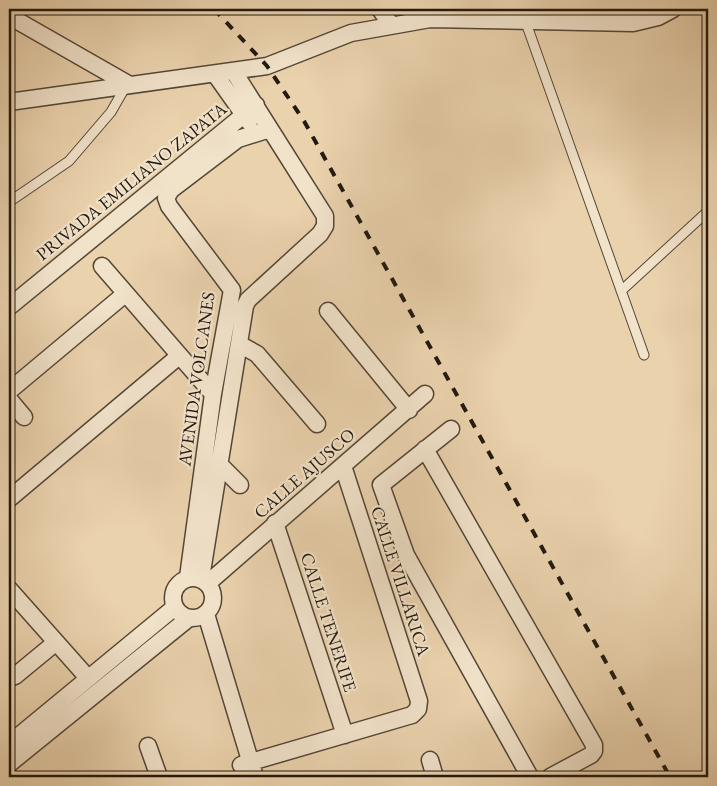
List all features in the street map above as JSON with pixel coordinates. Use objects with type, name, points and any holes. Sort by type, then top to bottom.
[{"type":"street","points":[[380,9],[391,25]]},
{"type":"street","points":[[589,9],[601,23]]},
{"type":"street","points":[[9,102],[267,66],[351,33],[430,19],[633,23],[658,17],[673,9]]},
{"type":"street","points":[[9,16],[128,84]]},
{"type":"street","name":"AVENIDA VOLCANES","points":[[199,580],[220,465],[245,306],[248,300],[320,234],[325,226],[325,216],[263,131],[250,109],[234,72]]},
{"type":"street","name":"AVENIDA VOLCANES","points":[[215,74],[250,109]]},
{"type":"street","name":"PRIVADA EMILIANO ZAPATA","points":[[9,307],[250,109]]},
{"type":"street","name":"AVENIDA VOLCANES","points":[[199,580],[213,394],[232,290],[169,206],[166,198],[172,190],[238,139],[263,131]]},
{"type":"street","points":[[102,266],[213,394]]},
{"type":"street","points":[[9,391],[125,294]]},
{"type":"street","points":[[328,311],[409,410]]},
{"type":"street","points":[[239,344],[257,354],[317,424]]},
{"type":"street","points":[[9,499],[179,356]]},
{"type":"street","name":"CALLE AJUSCO","points":[[199,580],[275,523],[409,410],[425,394]]},
{"type":"street","points":[[9,399],[24,417]]},
{"type":"street","points":[[451,429],[380,485],[406,556],[530,777]]},
{"type":"street","points":[[425,449],[594,746],[594,751],[591,755],[550,777]]},
{"type":"street","points":[[220,465],[240,485]]},
{"type":"street","name":"CALLE VILLARICA","points":[[342,466],[419,702],[418,709],[412,715],[345,734]]},
{"type":"street","name":"CALLE TENERIFE","points":[[275,523],[345,734]]},
{"type":"street","points":[[9,764],[213,605],[214,593],[199,580],[178,584],[173,595],[175,607],[181,614],[197,617]]},
{"type":"street","points":[[9,589],[88,678]]},
{"type":"street","points":[[9,744],[175,607]]},
{"type":"street","points":[[197,617],[247,770],[345,734]]},
{"type":"street","points":[[9,678],[16,676],[55,643]]},
{"type":"street","points":[[148,746],[159,777]]},
{"type":"street","points":[[430,760],[436,777]]},
{"type":"lane","points":[[525,20],[644,355]]},
{"type":"lane","points":[[9,202],[69,160],[111,112],[128,84]]},
{"type":"lane","points":[[621,291],[708,211]]},
{"type":"railway","points":[[214,9],[267,66],[304,121],[670,777]]}]
